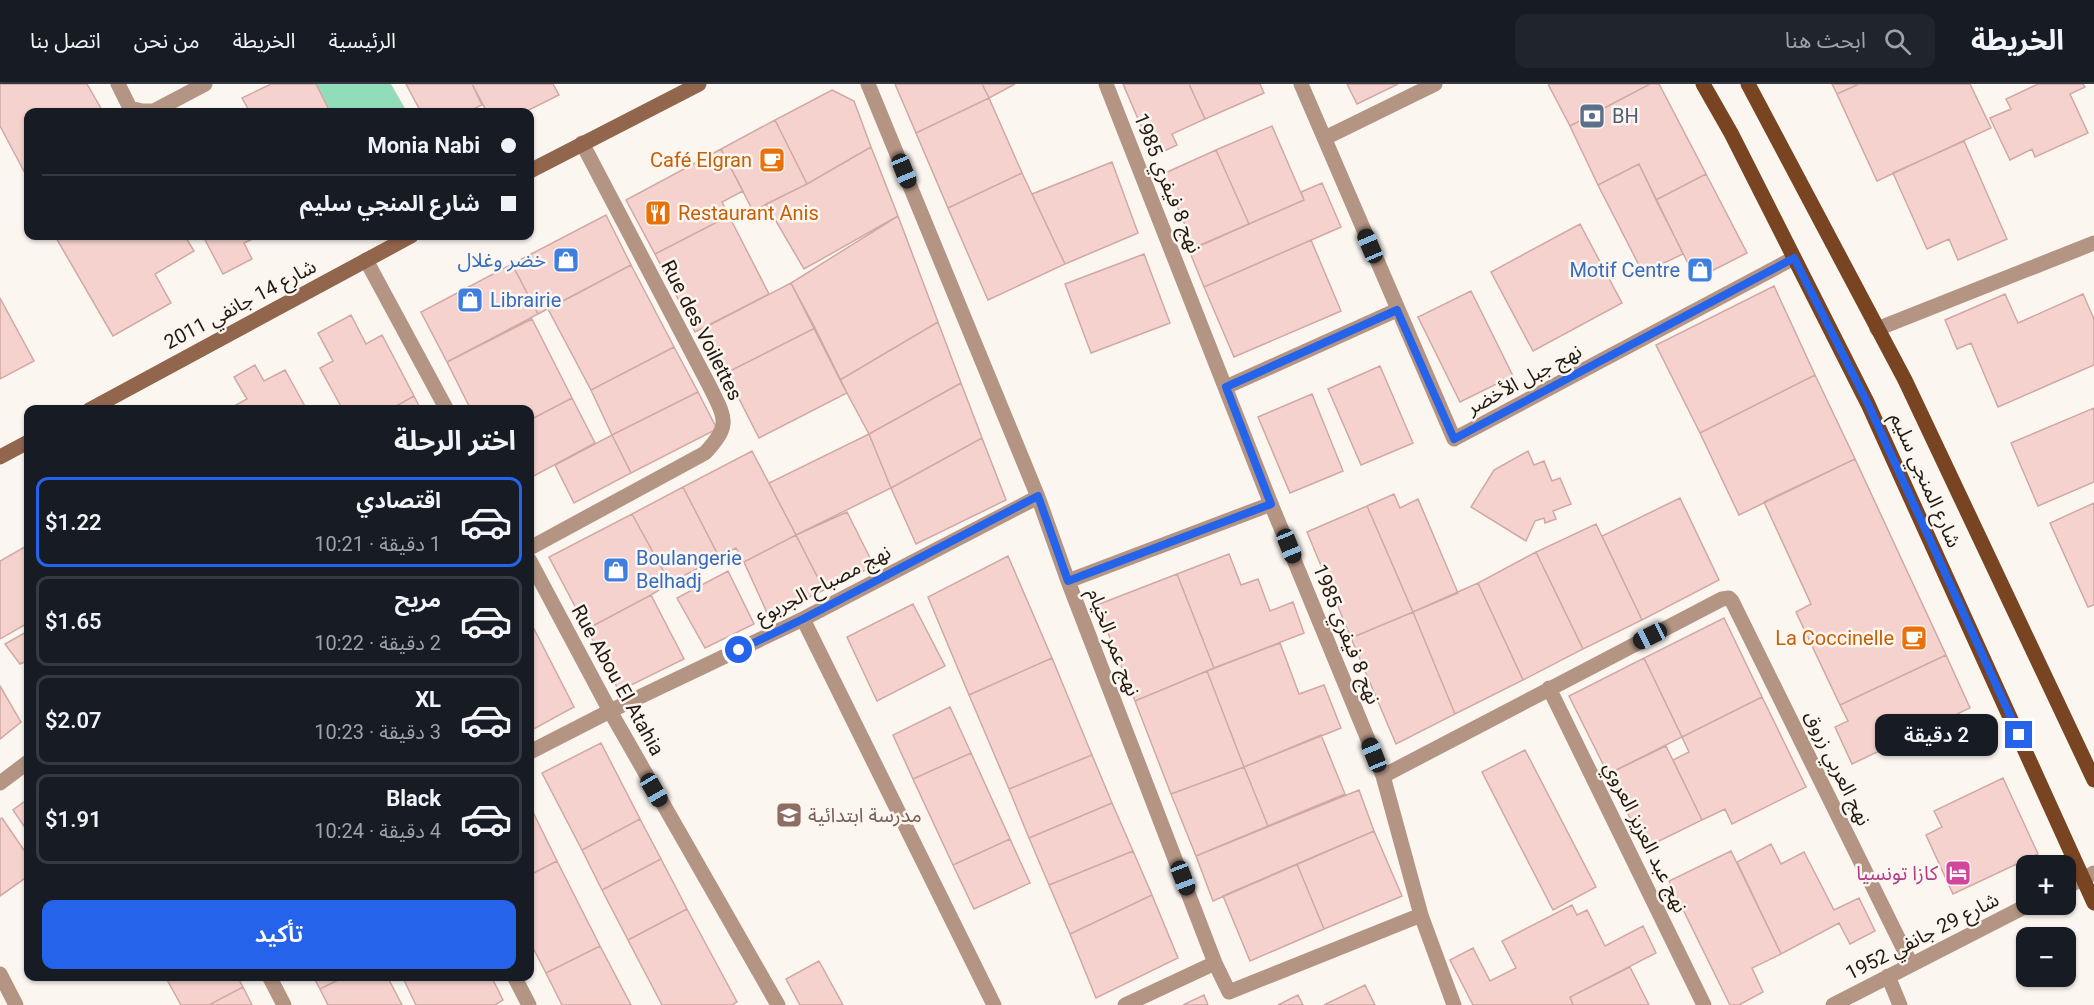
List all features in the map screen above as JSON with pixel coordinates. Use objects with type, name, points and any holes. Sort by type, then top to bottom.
[{"type":"main road","name":"شارع المنجي سليم","points":[[1703,84],[1731,133],[1868,404],[2089,875],[2094,903]]},
{"type":"main road","name":"شارع المنجي سليم","points":[[1748,84],[1905,380],[2094,780]]},
{"type":"street","points":[[118,84],[130,108]]},
{"type":"street","points":[[160,108],[205,84]]},
{"type":"street","points":[[534,169],[699,84]]},
{"type":"street","name":"نهج عمر الخيام","points":[[868,84],[1038,496],[1068,581],[1215,963],[1229,992],[1421,915]]},
{"type":"street","name":"نهج 8 فيفري 1985","points":[[1106,84],[1271,504],[1383,776],[1421,915],[1454,1005]]},
{"type":"street","name":"نهج جبل الأخضر","points":[[1302,84],[1454,439],[1794,258]]},
{"type":"street","points":[[1325,138],[1435,84]]},
{"type":"street","name":"Rue des Voilettes","points":[[534,546],[705,453],[723,430],[720,407],[582,143]]},
{"type":"street","name":"شارع 14 جانفي 2011","points":[[98,405],[404,240]]},
{"type":"street","points":[[1877,329],[2094,243]]},
{"type":"street","points":[[366,260],[444,405]]},
{"type":"street","points":[[1226,387],[1397,310]]},
{"type":"street","points":[[0,457],[24,444]]},
{"type":"street","name":"نهج مصباح الجربوع","points":[[534,750],[609,711],[803,619],[1038,496]]},
{"type":"street","points":[[1068,581],[1271,504]]},
{"type":"street","name":"Rue Abou El Atahia","points":[[534,569],[609,711],[778,1005]]},
{"type":"street","name":"نهج العربي زروق","points":[[1549,688],[1722,599],[1729,598],[1911,964]]},
{"type":"street","points":[[803,619],[994,1005]]},
{"type":"street","points":[[1383,776],[1549,688]]},
{"type":"street","name":"نهج عبد العزيز العروي","points":[[1549,688],[1704,1005]]},
{"type":"street","points":[[0,783],[24,765]]},
{"type":"street","name":"شارع 29 جانفي 1952","points":[[1833,1005],[2016,911]]},
{"type":"street","points":[[1125,1005],[1215,963]]},
{"type":"street","points":[[0,974],[16,1005]]},
{"type":"street","points":[[1888,976],[1900,1005]]},
{"type":"street","points":[[272,981],[284,1005]]},
{"type":"street","points":[[517,981],[529,1005]]},
{"type":"green space","points":[[316,84],[391,84],[405,108],[328,108]]},
{"type":"building","points":[[0,84],[87,84],[101,108],[24,108],[24,171],[0,126]]},
{"type":"building","points":[[271,84],[316,84],[328,108],[248,108],[242,98]]},
{"type":"building","points":[[406,84],[472,84],[482,105],[476,108],[419,108]]},
{"type":"building","points":[[472,84],[553,84],[559,95],[533,108],[485,108]]},
{"type":"building","points":[[895,84],[982,84],[989,98],[916,133]]},
{"type":"building","points":[[982,84],[1015,84],[989,98]]},
{"type":"building","points":[[1123,84],[1189,84],[1205,119],[1172,134],[1177,145],[1154,156]]},
{"type":"building","points":[[1189,84],[1260,84],[1264,93],[1205,119]]},
{"type":"building","points":[[1347,84],[1398,84],[1357,104]]},
{"type":"building","points":[[1548,84],[1650,84],[1570,126]]},
{"type":"building","points":[[1650,84],[1659,84],[1706,174],[1656,200],[1639,164],[1598,185],[1570,126]]},
{"type":"building","points":[[1832,84],[1859,84],[1837,94]]},
{"type":"building","points":[[1859,84],[1970,84],[1991,128],[1877,181],[1837,94]]},
{"type":"building","points":[[2038,84],[2083,84],[2085,87],[2070,94],[2088,133],[2035,157],[2032,149],[2010,160],[1990,118],[2011,109],[2006,99]]},
{"type":"building","points":[[832,90],[854,101],[871,147],[807,184],[775,120]]},
{"type":"building","points":[[989,98],[1022,173],[948,208],[916,133]]},
{"type":"building","points":[[775,120],[807,184],[753,211],[721,149]]},
{"type":"building","points":[[1272,126],[1304,200],[1249,224],[1216,150]]},
{"type":"building","points":[[1964,141],[2007,239],[1958,260],[1949,239],[1927,249],[1893,173]]},
{"type":"building","points":[[871,147],[898,216],[804,269],[766,204],[807,184]]},
{"type":"building","points":[[721,149],[743,191],[722,202],[729,216],[655,254],[626,200]]},
{"type":"building","points":[[1216,150],[1249,224],[1195,248],[1163,174]]},
{"type":"building","points":[[1112,162],[1138,233],[1065,264],[1032,194]]},
{"type":"building","points":[[1639,164],[1683,254],[1643,273],[1598,185]]},
{"type":"building","points":[[1022,173],[1065,264],[988,300],[948,208]]},
{"type":"building","points":[[1706,174],[1747,253],[1696,279],[1656,200]]},
{"type":"building","points":[[1322,183],[1341,227],[1204,287],[1189,250],[1304,200],[1301,192]]},
{"type":"building","points":[[606,215],[631,265],[538,314],[512,264]]},
{"type":"building","points":[[729,216],[769,294],[695,332],[655,254]]},
{"type":"building","points":[[898,216],[938,322],[840,380],[791,283]]},
{"type":"building","points":[[1580,224],[1622,303],[1533,351],[1491,272]]},
{"type":"building","points":[[57,240],[187,240],[194,251],[155,274],[171,303],[113,336]]},
{"type":"building","points":[[205,240],[250,240],[244,243],[252,259],[223,274]]},
{"type":"building","points":[[1311,240],[1341,311],[1234,357],[1204,287]]},
{"type":"building","points":[[1144,254],[1170,323],[1091,353],[1065,284]]},
{"type":"building","points":[[512,264],[538,314],[447,362],[421,312]]},
{"type":"building","points":[[631,265],[674,347],[591,390],[548,309]]},
{"type":"building","points":[[791,283],[815,328],[726,373],[704,328]]},
{"type":"building","points":[[1774,286],[1815,375],[1700,433],[1656,345]]},
{"type":"building","points":[[1471,291],[1513,376],[1460,402],[1418,317]]},
{"type":"building","points":[[2005,294],[2018,323],[2083,294],[2094,319],[2094,365],[1998,407],[1971,343],[1957,349],[1945,320]]},
{"type":"building","points":[[0,298],[34,361],[0,379]]},
{"type":"building","points":[[351,315],[366,344],[382,335],[414,396],[398,405],[340,405],[320,368],[333,361],[318,333]]},
{"type":"building","points":[[532,319],[572,398],[534,418],[534,405],[468,405],[447,362]]},
{"type":"building","points":[[938,322],[961,383],[869,434],[840,380]]},
{"type":"building","points":[[815,328],[847,393],[759,438],[726,373]]},
{"type":"building","points":[[674,347],[698,392],[612,435],[591,390]]},
{"type":"building","points":[[255,365],[264,381],[285,370],[304,405],[236,405],[247,399],[234,377]]},
{"type":"building","points":[[1380,366],[1413,443],[1361,465],[1328,389]]},
{"type":"building","points":[[1815,375],[1855,459],[1739,515],[1700,433]]},
{"type":"building","points":[[961,383],[982,438],[891,488],[869,434]]},
{"type":"building","points":[[698,392],[717,429],[631,473],[612,435]]},
{"type":"building","points":[[1312,394],[1343,471],[1290,493],[1258,417]]},
{"type":"building","points":[[414,396],[418,405],[398,405]]},
{"type":"building","points":[[572,398],[595,443],[534,476],[534,418]]},
{"type":"building","points":[[2094,408],[2094,482],[2038,506],[2011,443]]},
{"type":"building","points":[[869,434],[891,488],[796,535],[769,483]]},
{"type":"building","points":[[612,435],[631,473],[574,503],[555,465]]},
{"type":"building","points":[[982,438],[1006,500],[916,544],[891,488]]},
{"type":"building","points":[[752,451],[796,535],[744,562],[736,548],[719,557],[683,487]]},
{"type":"building","points":[[1528,451],[1534,465],[1544,461],[1552,481],[1560,478],[1571,504],[1553,511],[1556,519],[1545,523],[1544,518],[1535,521],[1526,541],[1471,507],[1494,470]]},
{"type":"building","points":[[1855,459],[1946,655],[1840,705],[1796,612],[1811,604],[1764,502]]},
{"type":"building","points":[[683,487],[719,557],[670,583],[632,514]]},
{"type":"building","points":[[1394,494],[1400,508],[1418,499],[1458,593],[1413,612],[1367,506]]},
{"type":"building","points":[[1680,498],[1719,580],[1642,620],[1602,536]]},
{"type":"building","points":[[2094,503],[2094,605],[2088,607],[2050,523]]},
{"type":"building","points":[[1367,506],[1413,612],[1351,638],[1307,532]]},
{"type":"building","points":[[847,512],[874,566],[824,590],[796,535]]},
{"type":"building","points":[[632,514],[670,583],[587,629],[549,557]]},
{"type":"building","points":[[1596,524],[1642,620],[1583,649],[1536,552]]},
{"type":"building","points":[[796,535],[824,590],[769,617],[744,562]]},
{"type":"building","points":[[24,547],[24,625],[0,639],[0,561]]},
{"type":"building","points":[[1536,552],[1583,649],[1523,680],[1478,583]]},
{"type":"building","points":[[1229,554],[1241,585],[1258,579],[1270,611],[1293,602],[1304,633],[1214,668],[1177,574]]},
{"type":"building","points":[[1008,556],[1052,658],[969,695],[928,597]]},
{"type":"building","points":[[728,571],[754,624],[705,648],[677,598]]},
{"type":"building","points":[[1177,574],[1214,668],[1135,701],[1097,605]]},
{"type":"building","points":[[1478,583],[1523,680],[1455,714],[1413,612]]},
{"type":"building","points":[[651,595],[684,659],[619,691],[587,629]]},
{"type":"building","points":[[913,604],[945,666],[877,701],[847,637]]},
{"type":"building","points":[[1413,612],[1455,714],[1396,744],[1351,638]]},
{"type":"building","points":[[1724,618],[1762,697],[1682,737],[1644,658]]},
{"type":"building","points":[[534,629],[574,707],[534,729]]},
{"type":"building","points":[[24,633],[24,662],[20,664],[5,644]]},
{"type":"building","points":[[1280,643],[1299,694],[1324,685],[1341,728],[1244,767],[1207,671]]},
{"type":"building","points":[[1946,655],[1970,708],[1852,764],[1835,727],[1848,721],[1840,705]]},
{"type":"building","points":[[1052,658],[1092,755],[1009,789],[969,695]]},
{"type":"building","points":[[1644,658],[1682,737],[1608,774],[1569,696]]},
{"type":"building","points":[[1207,671],[1244,767],[1171,794],[1135,701]]},
{"type":"building","points":[[0,686],[21,722],[0,739]]},
{"type":"building","points":[[1762,697],[1806,787],[1732,824],[1725,809],[1702,820],[1673,760],[1689,752],[1682,737]]},
{"type":"building","points":[[950,707],[971,753],[913,779],[893,735]]},
{"type":"building","points":[[1321,735],[1345,794],[1268,826],[1244,767]]},
{"type":"building","points":[[601,743],[640,819],[582,850],[542,773]]},
{"type":"building","points":[[1666,746],[1702,820],[1645,848],[1608,774]]},
{"type":"building","points":[[1525,750],[1596,887],[1553,910],[1482,772]]},
{"type":"building","points":[[971,753],[1010,839],[953,865],[913,779]]},
{"type":"building","points":[[1092,755],[1112,803],[1029,838],[1009,789]]},
{"type":"building","points":[[1244,767],[1268,826],[1196,856],[1171,794]]},
{"type":"building","points":[[2003,778],[2038,854],[2016,855],[2016,864],[1953,894],[1926,835],[1942,827],[1934,811]]},
{"type":"building","points":[[1359,790],[1374,831],[1213,901],[1196,856]]},
{"type":"building","points":[[24,802],[24,826],[13,810]]},
{"type":"building","points":[[1112,803],[1133,851],[1049,885],[1029,838]]},
{"type":"building","points":[[534,814],[557,861],[534,873]]},
{"type":"building","points":[[2,818],[24,850],[24,879],[0,896],[0,819]]},
{"type":"building","points":[[640,819],[661,859],[602,890],[582,850]]},
{"type":"building","points":[[1374,831],[1402,896],[1324,929],[1297,864]]},
{"type":"building","points":[[1010,839],[1030,883],[974,909],[953,865]]},
{"type":"building","points":[[1771,844],[1781,864],[1804,852],[1834,910],[1859,898],[1875,931],[1850,944],[1839,923],[1781,954],[1737,862]]},
{"type":"building","points":[[1133,851],[1152,895],[1070,934],[1049,885]]},
{"type":"building","points":[[1731,851],[1781,954],[1752,968],[1763,992],[1739,1005],[1730,1005],[1669,881]]},
{"type":"building","points":[[661,859],[687,909],[628,940],[602,890]]},
{"type":"building","points":[[557,861],[600,946],[546,973],[534,950],[534,873]]},
{"type":"building","points":[[1297,864],[1324,929],[1250,961],[1223,896]]},
{"type":"building","points":[[1152,895],[1178,958],[1096,998],[1070,934]]},
{"type":"building","points":[[1572,905],[1577,915],[1587,910],[1605,946],[1643,926],[1656,953],[1570,997],[1573,1005],[1473,1005],[1450,960],[1473,948],[1490,981],[1516,968],[1502,941]]},
{"type":"building","points":[[687,909],[737,1002],[732,1005],[662,1005],[628,940]]},
{"type":"building","points":[[600,946],[631,1005],[562,1005],[546,973]]},
{"type":"building","points":[[819,961],[843,1005],[800,1005],[786,979]]},
{"type":"building","points":[[1630,967],[1649,1005],[1573,1005],[1570,997]]},
{"type":"building","points":[[168,981],[240,981],[243,987],[209,1005],[181,1005]]},
{"type":"building","points":[[316,981],[336,981],[320,989]]},
{"type":"building","points":[[336,981],[390,981],[402,1005],[328,1005],[320,989]]},
{"type":"building","points":[[404,981],[494,981],[503,1000],[495,1005],[416,1005]]},
{"type":"building","points":[[1365,985],[1375,1005],[1324,1005]]},
{"type":"building","points":[[243,987],[252,1005],[209,1005]]},
{"type":"building","points":[[1204,995],[1208,1005],[1183,1005]]},
{"type":"building","points":[[1298,995],[1303,1005],[1278,1005]]},
{"type":"place","name":"BH","points":[[1592,116]]},
{"type":"place","name":"Café Elgran","points":[[772,160]]},
{"type":"place","name":"Restaurant Anis","points":[[658,213]]},
{"type":"place","name":"خضر وغلال","points":[[566,260]]},
{"type":"place","name":"Motif Centre","points":[[1700,270]]},
{"type":"place","name":"Librairie","points":[[470,300]]},
{"type":"place","name":"Boulangerie Belhadj","points":[[616,570]]},
{"type":"place","name":"La Coccinelle","points":[[1914,638]]},
{"type":"place","name":"مدرسة ابتدائية","points":[[789,815]]},
{"type":"place","name":"كازا تونسيا","points":[[1958,873]]},
{"type":"route","points":[[739,650],[1038,496],[1068,581],[1271,504],[1226,387],[1397,310],[1454,439],[1794,258],[1868,404],[2019,735]]}]
